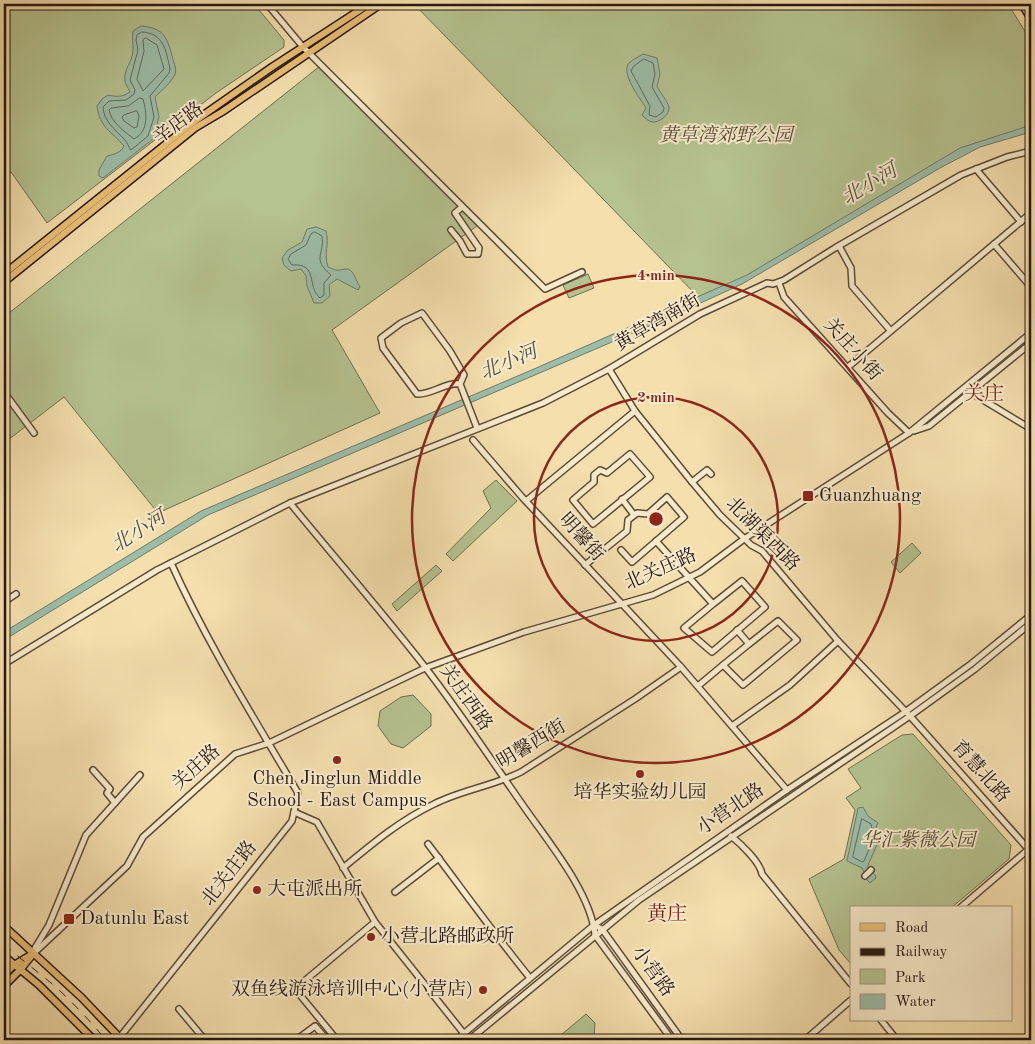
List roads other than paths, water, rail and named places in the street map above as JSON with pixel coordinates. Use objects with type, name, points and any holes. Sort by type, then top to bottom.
[{"type":"main road","name":"辛店路","points":[[4,274],[192,123],[369,4]]},
{"type":"main road","name":"辛店路","points":[[4,282],[195,128],[222,112],[381,4]]},
{"type":"main road","points":[[1022,4],[1031,19]]},
{"type":"main road","points":[[4,926],[82,998],[121,1039]]},
{"type":"main road","points":[[4,975],[14,965],[32,953]]},
{"type":"main road","points":[[4,986],[20,970],[32,953]]},
{"type":"main road","points":[[4,956],[39,985],[94,1040]]},
{"type":"street","points":[[267,4],[308,53],[544,289],[582,272]]},
{"type":"street","name":"黄草湾南街","points":[[4,664],[171,563],[290,503],[543,403],[609,369],[700,314],[767,283],[779,283],[838,246],[961,175],[1007,157],[1031,151]]},
{"type":"street","points":[[976,169],[1021,222]]},
{"type":"street","points":[[451,230],[460,241],[466,254],[478,254],[479,248],[456,213],[462,206]]},
{"type":"street","points":[[848,367],[1031,213]]},
{"type":"street","points":[[994,244],[1031,287]]},
{"type":"street","points":[[838,246],[851,268],[852,286],[890,330]]},
{"type":"street","name":"关庄小街","points":[[779,283],[784,297],[888,413],[909,433]]},
{"type":"street","points":[[460,384],[454,383],[425,395],[417,394],[382,348],[381,338],[401,323],[422,313],[450,351],[464,375],[460,384],[477,428]]},
{"type":"street","points":[[909,433],[1031,334]]},
{"type":"street","points":[[909,433],[929,426],[1031,343]]},
{"type":"street","name":"北湖渠西路","points":[[609,369],[635,411],[720,515],[750,545],[762,551],[838,641],[905,712]]},
{"type":"street","points":[[4,392],[34,433]]},
{"type":"street","points":[[970,392],[1031,429]]},
{"type":"street","points":[[526,501],[635,411]]},
{"type":"street","name":"北关庄路","points":[[425,668],[524,632],[652,595],[688,578],[700,572],[744,539],[909,433]]},
{"type":"street","name":"明馨街","points":[[473,440],[620,604],[681,667],[787,790]]},
{"type":"street","points":[[630,454],[650,477],[622,499],[593,524],[573,500],[594,482],[594,475],[600,470],[607,473],[630,454]]},
{"type":"street","points":[[692,482],[706,470],[711,474]]},
{"type":"street","points":[[585,565],[627,530],[628,520],[634,515],[637,513],[648,514],[667,497],[684,517],[632,562],[621,550]]},
{"type":"street","points":[[622,499],[634,515]]},
{"type":"street","name":"关庄西路","points":[[290,503],[425,668],[505,780],[560,858],[580,890],[594,925],[595,935]]},
{"type":"street","points":[[656,540],[712,604]]},
{"type":"street","name":"北关庄路","points":[[121,1039],[292,821],[298,793],[198,618],[171,563]]},
{"type":"street","points":[[742,581],[765,607],[712,652],[684,628],[712,604],[742,581]]},
{"type":"street","points":[[4,602],[16,594]]},
{"type":"street","name":"小营北路","points":[[456,1040],[594,925],[787,790],[905,712],[970,664],[1031,615]]},
{"type":"street","points":[[698,686],[723,665],[778,620],[797,640],[742,685],[723,665]]},
{"type":"street","name":"小营北路","points":[[469,1040],[639,900],[910,716],[976,668],[1031,623]]},
{"type":"street","points":[[737,630],[749,644]]},
{"type":"street","points":[[732,726],[790,684],[838,641]]},
{"type":"street","name":"明馨西街","points":[[343,868],[396,825],[436,803],[505,780],[521,772],[635,699],[681,667]]},
{"type":"street","name":"关庄路","points":[[32,953],[127,866],[143,836],[235,754],[269,744],[425,668]]},
{"type":"street","name":"育慧北路","points":[[905,712],[1030,849]]},
{"type":"street","points":[[93,770],[110,789],[107,793],[115,803]]},
{"type":"street","points":[[32,953],[48,925],[86,835],[140,775]]},
{"type":"street","points":[[294,812],[316,822],[375,922],[469,1040]]},
{"type":"street","points":[[731,836],[745,848],[761,868],[762,874],[850,983]]},
{"type":"street","points":[[428,844],[530,978]]},
{"type":"street","points":[[962,906],[1030,849]]},
{"type":"street","points":[[395,892],[439,858]]},
{"type":"street","points":[[865,876],[872,870]]},
{"type":"street","points":[[337,1040],[297,989],[375,922]]},
{"type":"street","name":"小营路","points":[[594,925],[602,930],[682,1040]]},
{"type":"street","name":"小营路","points":[[595,935],[672,1040]]},
{"type":"street","points":[[4,968],[14,965]]},
{"type":"street","points":[[805,1040],[850,1001]]},
{"type":"street","points":[[179,1009],[205,1040]]},
{"type":"street","points":[[883,1022],[897,1040]]},
{"type":"street","points":[[296,1040],[315,1026],[327,1040]]},
{"type":"water","points":[[141,26],[155,29],[164,35],[176,72],[169,83],[155,97],[159,117],[153,139],[103,178],[99,176],[99,170],[107,156],[119,152],[124,146],[103,124],[97,106],[108,95],[120,96],[130,92],[125,82],[125,73],[133,54],[133,31]]},
{"type":"water","points":[[643,54],[657,58],[660,74],[657,86],[669,107],[666,116],[655,122],[649,121],[642,115],[646,108],[632,86],[627,73],[629,63]]},
{"type":"water","name":"北小河","points":[[1031,125],[1031,132],[980,147],[940,168],[742,284],[668,318],[208,515],[4,640],[4,632],[201,511],[534,369],[747,275],[960,148]]},
{"type":"water","points":[[316,227],[326,231],[328,267],[336,270],[350,270],[360,287],[358,290],[337,279],[329,285],[330,296],[322,303],[314,303],[307,286],[306,276],[301,269],[291,271],[284,265],[282,258],[288,250],[302,242],[307,229]]},
{"type":"water","points":[[863,807],[868,816],[878,823],[876,827],[880,838],[868,865],[868,868],[876,878],[870,883],[862,868],[847,861],[858,808]]},
{"type":"railway","points":[[4,944],[58,989],[106,1040]]},
{"type":"place","name":"Guanzhuang","points":[[808,496]]},
{"type":"place","name":"Chen Jinglun Middle School - East Campus","points":[[337,760]]},
{"type":"place","name":"培华实验幼儿园","points":[[640,774]]},
{"type":"place","name":"大屯派出所","points":[[257,890]]},
{"type":"place","name":"Datunlu East","points":[[69,919]]},
{"type":"place","name":"小营北路邮政所","points":[[371,937]]},
{"type":"place","name":"双鱼线游泳培训中心(小营店)","points":[[483,990]]},
{"type":"district","name":"关庄","points":[[984,395]]},
{"type":"district","name":"黄庄","points":[[667,915]]},
{"type":"park label","name":"黄草湾郊野公园","points":[[726,136]]},
{"type":"park label","name":"华汇紫薇公园","points":[[918,841]]}]
